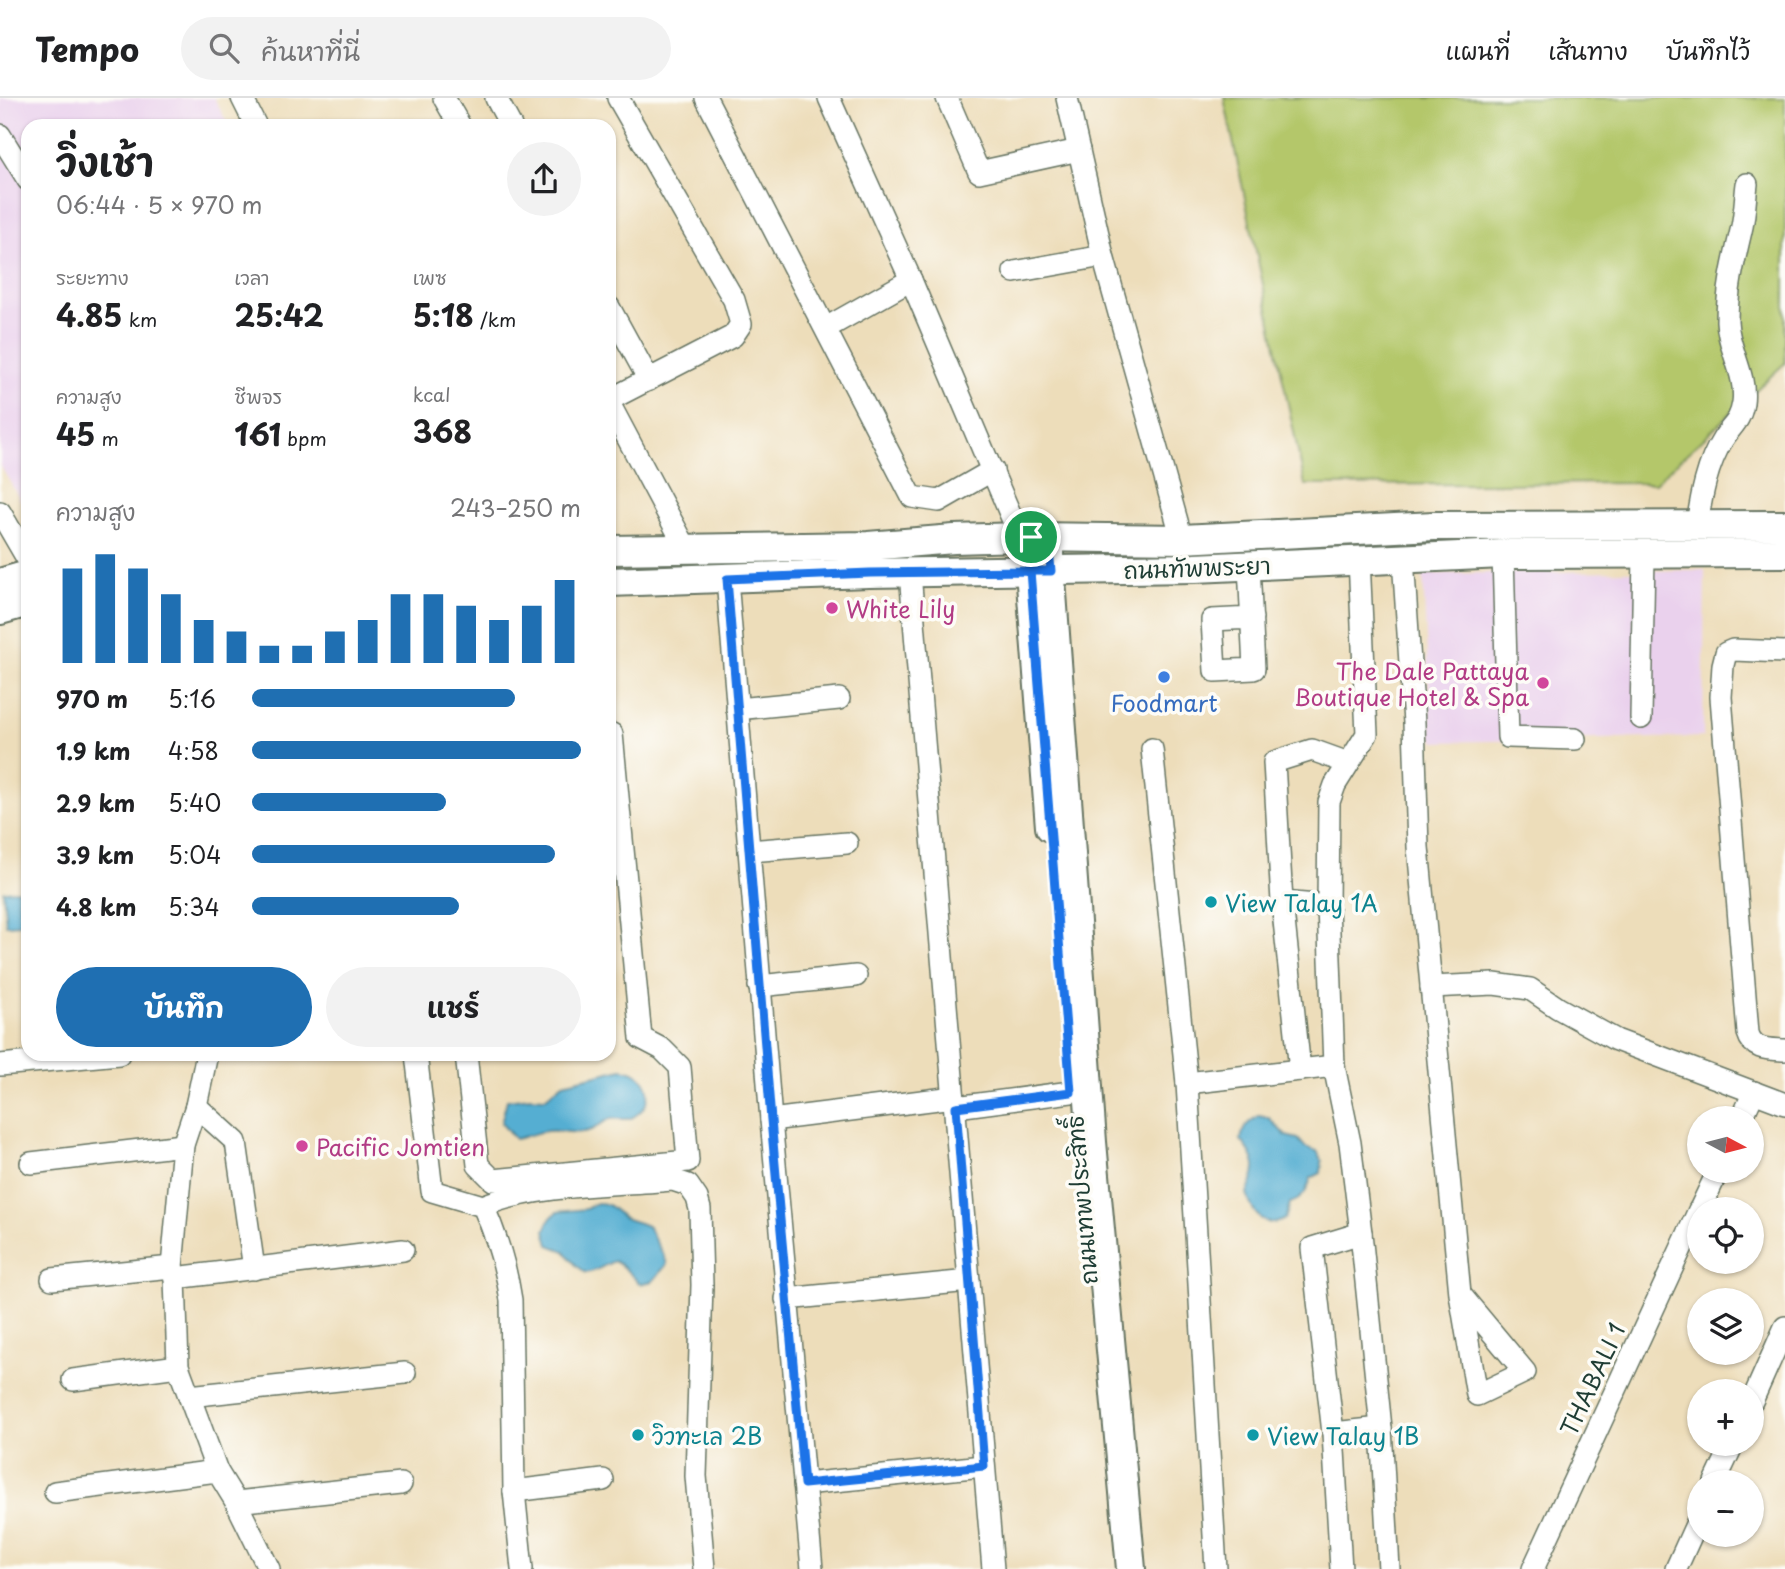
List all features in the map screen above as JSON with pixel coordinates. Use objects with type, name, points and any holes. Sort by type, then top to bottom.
[{"type":"main road","name":"ถนนทัพพระยา","points":[[616,550],[868,546],[954,539],[1033,537],[1182,539],[1434,526],[1785,525]]},
{"type":"main road","name":"ถนนเทพประสิทธิ์","points":[[1033,537],[1040,571],[1132,1569]]},
{"type":"main road","name":"ถนนทัพพระยา","points":[[616,582],[973,570],[1040,571],[1249,565],[1503,554],[1785,553]]},
{"type":"main road","name":"ถนนเทพประสิทธิ์","points":[[1040,571],[1071,1092],[1115,1569]]},
{"type":"main road","points":[[0,583],[21,577]]},
{"type":"main road","points":[[0,610],[21,604]]},
{"type":"street","points":[[242,98],[252,119]]},
{"type":"street","points":[[444,98],[456,119]]},
{"type":"street","points":[[496,98],[507,119]]},
{"type":"street","points":[[616,397],[733,336],[738,330],[740,316],[734,300],[618,98]]},
{"type":"street","points":[[706,98],[912,497],[939,501],[993,470]]},
{"type":"street","points":[[829,98],[993,470],[1033,537]]},
{"type":"street","points":[[947,98],[979,172],[1079,150]]},
{"type":"street","points":[[1067,98],[1103,256],[1182,539]]},
{"type":"street","points":[[0,135],[21,169]]},
{"type":"street","points":[[1698,526],[1707,476],[1722,440],[1740,418],[1743,400],[1744,382],[1730,341],[1727,322],[1733,258],[1742,229],[1747,184]]},
{"type":"street","points":[[1014,272],[1103,256]]},
{"type":"street","points":[[826,328],[911,280]]},
{"type":"street","points":[[616,320],[649,380]]},
{"type":"street","points":[[616,414],[687,550]]},
{"type":"street","points":[[0,512],[21,548]]},
{"type":"street","points":[[1503,554],[1508,737],[1575,739]]},
{"type":"street","points":[[1641,718],[1644,555]]},
{"type":"street","points":[[1403,558],[1414,723],[1418,847],[1460,1294]]},
{"type":"street","points":[[1359,559],[1367,734],[1348,763],[1329,802],[1328,906],[1334,1066],[1350,1143],[1361,1233],[1381,1428],[1389,1569]]},
{"type":"street","points":[[1249,565],[1252,618]]},
{"type":"street","points":[[910,573],[993,1569]]},
{"type":"street","points":[[727,579],[759,986],[812,1569]]},
{"type":"street","points":[[1785,652],[1733,650],[1726,653],[1721,696],[1748,1033],[1750,1040],[1758,1047],[1785,1050]]},
{"type":"street","points":[[737,709],[839,699]]},
{"type":"street","points":[[1153,749],[1187,1083],[1216,1569]]},
{"type":"street","points":[[1300,1070],[1282,902],[1274,762],[1312,750],[1348,763]]},
{"type":"street","points":[[467,1061],[478,1165],[493,1180],[688,1161],[680,1067],[662,1049],[641,1038],[616,776]]},
{"type":"street","points":[[749,850],[847,843]]},
{"type":"street","points":[[1282,902],[1328,906]]},
{"type":"street","points":[[759,986],[856,976]]},
{"type":"street","points":[[1430,987],[1494,984],[1530,989],[1616,1040],[1785,1104]]},
{"type":"street","points":[[0,1065],[43,1061]]},
{"type":"street","points":[[206,1061],[196,1106],[183,1145],[173,1272],[178,1366],[217,1471],[236,1502],[269,1569]]},
{"type":"street","points":[[417,1061],[432,1191],[483,1206],[530,1192],[673,1181],[688,1185],[693,1191],[700,1209],[701,1237],[696,1476],[704,1569]]},
{"type":"street","points":[[1187,1083],[1334,1066]]},
{"type":"street","points":[[771,1120],[1071,1092]]},
{"type":"street","points":[[1748,1106],[1754,1092]]},
{"type":"street","points":[[196,1106],[236,1142],[254,1269]]},
{"type":"street","points":[[32,1163],[183,1145]]},
{"type":"street","points":[[483,1206],[502,1253],[511,1300],[514,1491],[522,1569]]},
{"type":"street","points":[[1340,1569],[1333,1433],[1311,1248],[1361,1233]]},
{"type":"street","name":"THABALI 1","points":[[1533,1569],[1687,1238]]},
{"type":"street","points":[[52,1279],[254,1269],[403,1250]]},
{"type":"street","points":[[786,1299],[969,1280]]},
{"type":"street","points":[[1762,1379],[1785,1327]]},
{"type":"street","points":[[73,1380],[178,1366]]},
{"type":"street","points":[[189,1396],[405,1373]]},
{"type":"street","points":[[1333,1433],[1381,1428]]},
{"type":"street","points":[[804,1484],[984,1466]]},
{"type":"street","points":[[55,1492],[217,1471]]},
{"type":"street","points":[[514,1491],[603,1480]]},
{"type":"street","points":[[236,1502],[401,1484]]},
{"type":"street","points":[[1676,1569],[1687,1545]]},
{"type":"shaded area","points":[[0,98],[214,98],[225,119],[21,119],[21,501],[0,465]]},
{"type":"shaded area","points":[[1705,570],[1703,737],[1435,742],[1431,734],[1423,574]]},
{"type":"green space","points":[[1224,98],[1785,98],[1785,363],[1655,483],[1305,485]]},
{"type":"water","points":[[18,890],[21,924],[6,925],[3,891]]},
{"type":"water","points":[[622,1069],[640,1076],[648,1089],[645,1105],[631,1118],[610,1119],[585,1132],[547,1131],[515,1139],[501,1123],[507,1100],[545,1098],[563,1083]]},
{"type":"water","points":[[1259,1116],[1269,1118],[1286,1136],[1298,1139],[1305,1147],[1317,1151],[1322,1161],[1321,1173],[1311,1178],[1304,1194],[1290,1203],[1285,1219],[1278,1222],[1271,1223],[1260,1218],[1247,1193],[1254,1177],[1255,1165],[1251,1153],[1241,1140],[1247,1125]]},
{"type":"water","points":[[597,1203],[606,1204],[623,1217],[649,1227],[667,1264],[653,1281],[640,1284],[614,1261],[586,1273],[565,1251],[549,1245],[545,1230],[557,1212],[586,1209]]},
{"type":"place","name":"White Lily","points":[[832,608]]},
{"type":"place","name":"Foodmart","points":[[1164,677]]},
{"type":"place","name":"The Dale Pattaya Boutique Hotel & Spa","points":[[1543,683]]},
{"type":"place","name":"View Talay 1A","points":[[1211,902]]},
{"type":"place","name":"Pacific Jomtien","points":[[302,1146]]},
{"type":"place","name":"วิวทะเล 2B","points":[[638,1435]]},
{"type":"place","name":"View Talay 1B","points":[[1253,1435]]},
{"type":"route","points":[[1031,537],[1030,571],[973,570],[727,579],[759,986],[804,1484],[984,1466],[956,1107],[1071,1092],[1030,571],[1051,571],[1048,538],[1031,537]]}]
